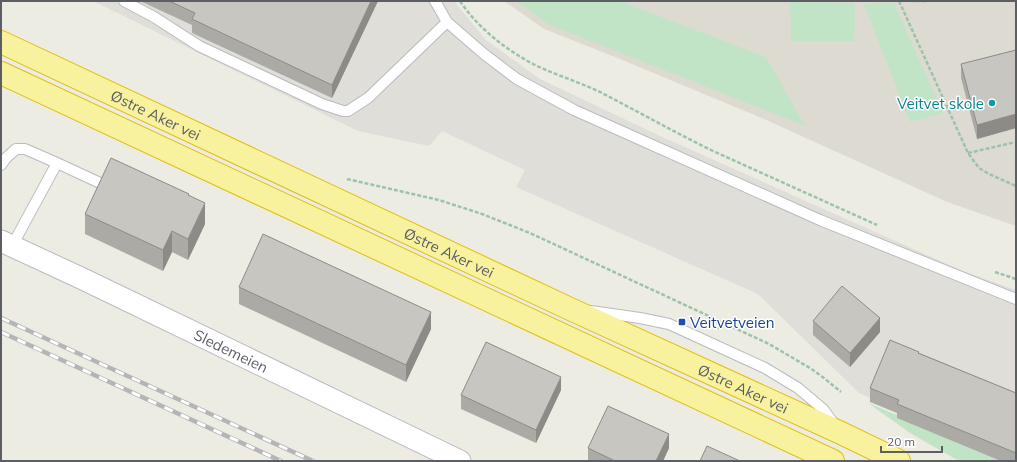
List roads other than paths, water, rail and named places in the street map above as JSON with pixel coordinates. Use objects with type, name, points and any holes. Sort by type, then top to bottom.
[{"type":"highway","name":"Østre Aker vei","points":[[1,42],[568,308],[841,433],[898,461]]},
{"type":"highway","name":"Østre Aker vei","points":[[1,73],[827,459]]},
{"type":"street","name":"Sledemeien","points":[[6,244],[90,282],[460,461]]},
{"type":"lane","points":[[124,1],[154,17],[199,46],[322,104],[343,111],[348,111],[368,98],[447,22]]},
{"type":"lane","points":[[435,1],[447,22],[484,54],[517,79],[574,110],[820,220],[1016,299]]},
{"type":"lane","points":[[1,165],[16,149],[25,149],[98,182]]},
{"type":"lane","points":[[6,244],[57,163]]},
{"type":"railway","points":[[1,318],[313,461]]},
{"type":"railway","points":[[1,332],[281,461]]},
{"type":"place","name":"Veitvet skole","points":[[992,103]]},
{"type":"place","name":"Veitvetveien","points":[[682,322]]}]
